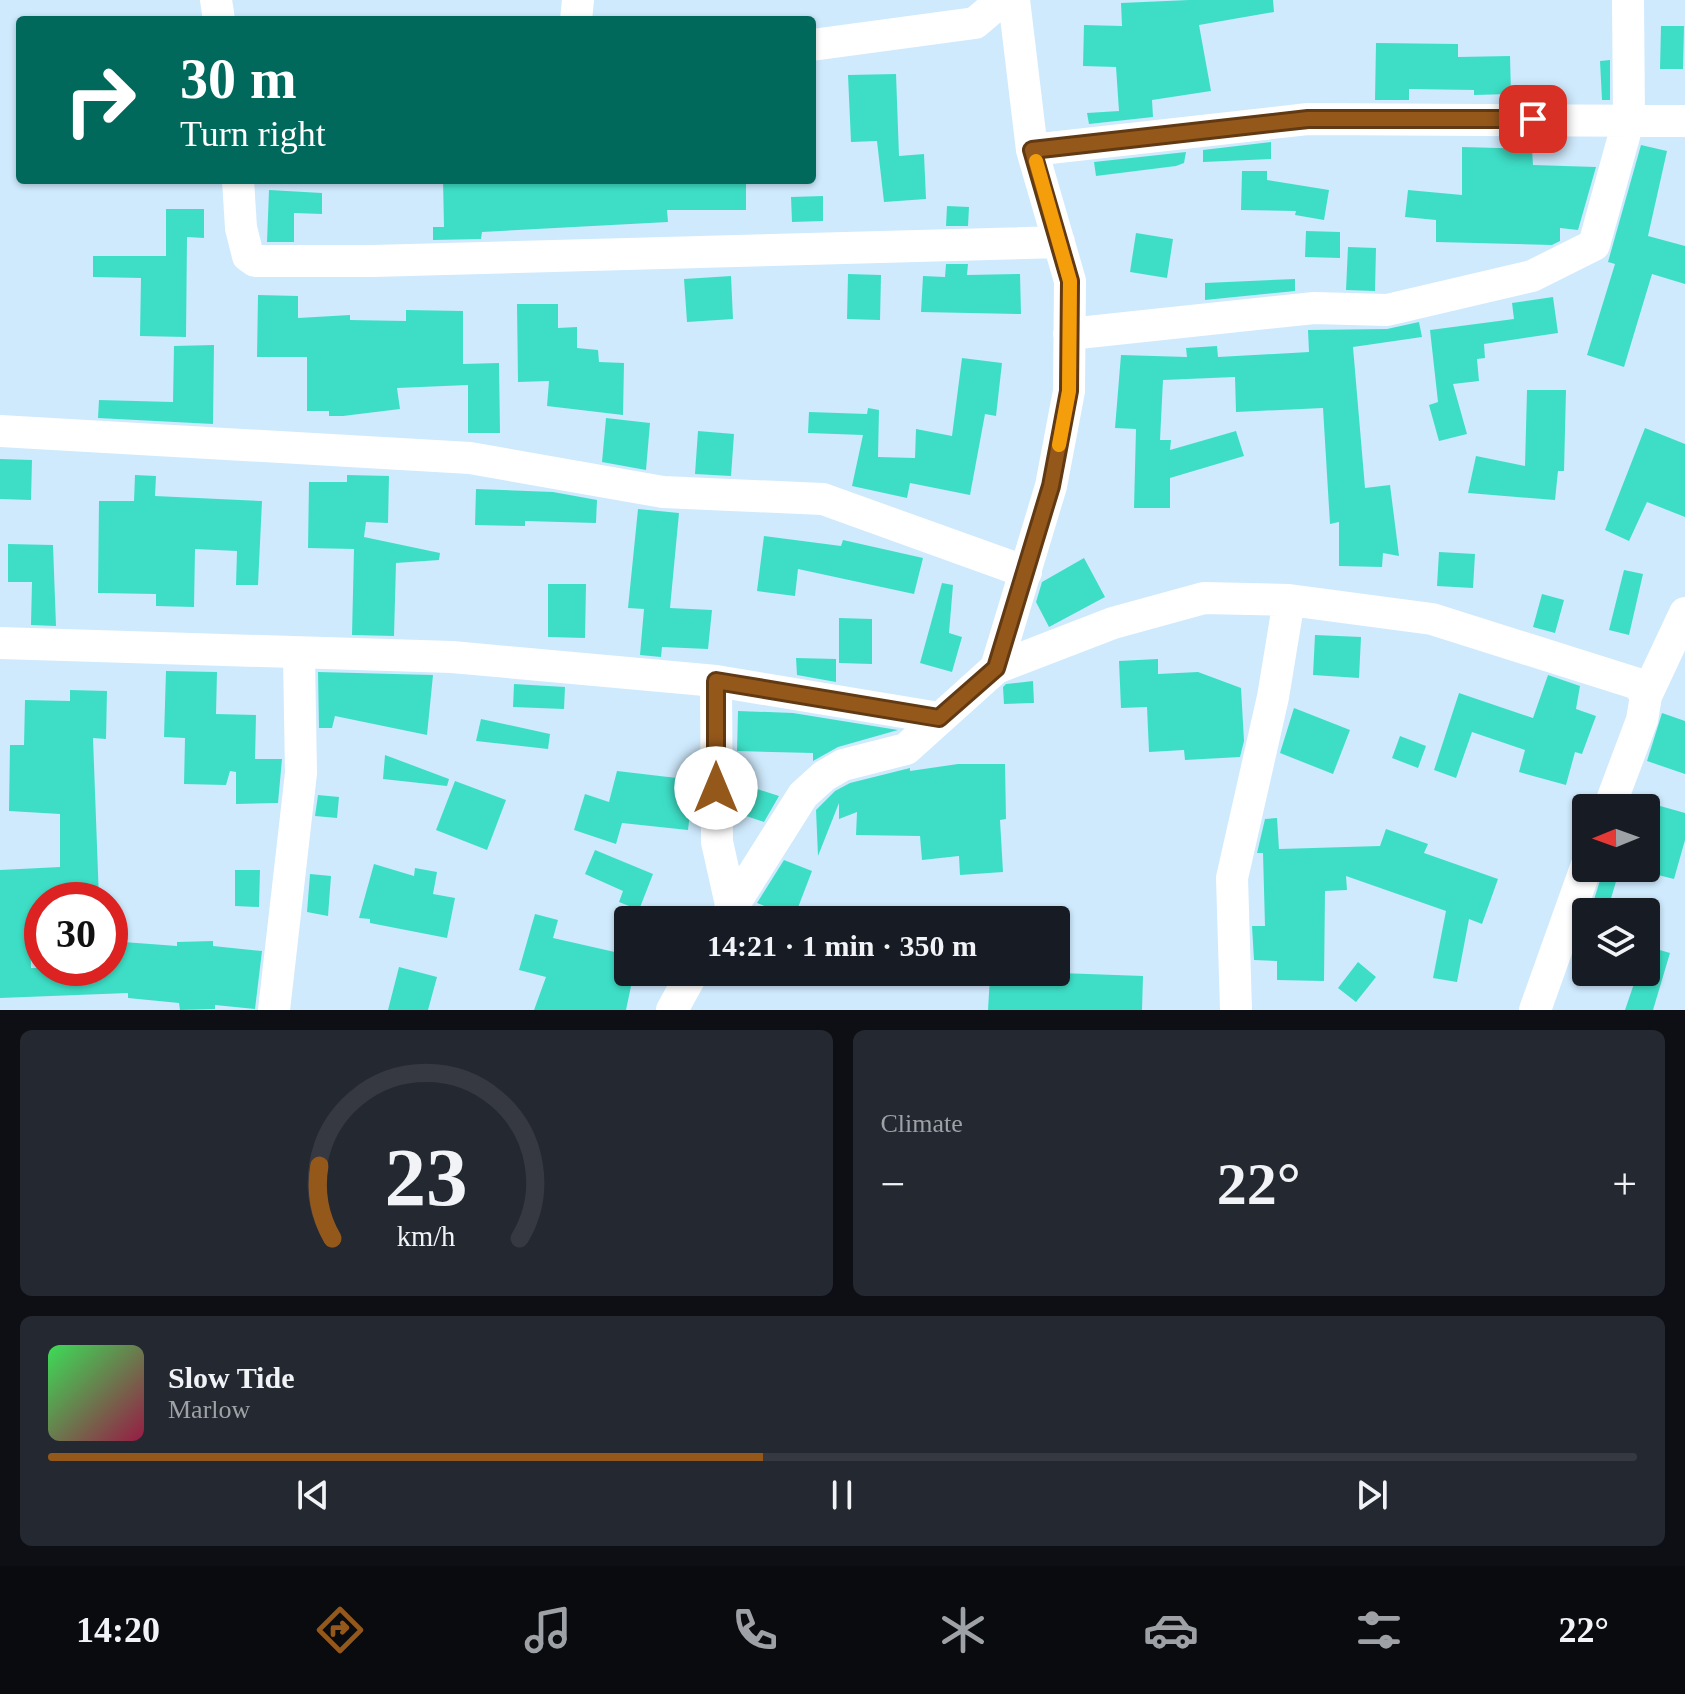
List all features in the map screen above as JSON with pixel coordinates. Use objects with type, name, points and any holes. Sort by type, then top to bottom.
[{"type":"street","points":[[816,44],[975,23],[1002,0]]},
{"type":"street","points":[[996,668],[1051,486],[1069,391],[1070,281],[1032,150],[1014,0]]},
{"type":"street","points":[[1069,334],[1314,308],[1387,310],[1532,276],[1594,245],[1629,118],[1628,0]]},
{"type":"street","points":[[1032,150],[1308,119],[1629,118],[1685,121]]},
{"type":"street","points":[[238,184],[241,228],[248,256],[255,261],[405,260],[1059,242]]},
{"type":"street","points":[[0,431],[470,458],[663,492],[823,499],[1026,572]]},
{"type":"street","points":[[733,906],[803,795],[843,765],[906,749],[996,668],[1113,623],[1204,598],[1289,600],[1432,619],[1638,684],[1646,696]]},
{"type":"street","points":[[1236,1010],[1232,878],[1273,697],[1289,600]]},
{"type":"street","points":[[1614,794],[1642,720],[1646,696],[1685,613]]},
{"type":"street","points":[[0,643],[299,655],[452,657],[716,681],[939,718]]},
{"type":"street","points":[[274,1010],[301,773],[299,655]]},
{"type":"street","points":[[716,681],[717,842],[727,906]]},
{"type":"street","points":[[1535,1010],[1581,882]]},
{"type":"street","points":[[672,1010],[685,986]]},
{"type":"building","points":[[1273,0],[1274,12],[1199,25],[1211,91],[1152,100],[1153,117],[1089,124],[1087,113],[1119,111],[1116,67],[1083,66],[1084,25],[1122,26],[1121,3]]},
{"type":"building","points":[[1661,26],[1684,26],[1683,69],[1660,69]]},
{"type":"building","points":[[1376,43],[1458,44],[1458,57],[1510,56],[1511,94],[1474,95],[1474,90],[1409,89],[1409,100],[1375,100]]},
{"type":"building","points":[[1610,60],[1610,100],[1602,100],[1600,61]]},
{"type":"building","points":[[896,74],[899,156],[924,154],[926,199],[884,202],[877,141],[851,142],[848,75]]},
{"type":"building","points":[[1271,142],[1271,159],[1203,162],[1203,150]]},
{"type":"building","points":[[1641,145],[1667,151],[1648,236],[1685,246],[1685,284],[1652,274],[1624,367],[1587,355],[1615,264],[1608,262]]},
{"type":"building","points":[[1462,147],[1532,149],[1533,165],[1596,167],[1578,230],[1560,228],[1560,241],[1552,245],[1436,242],[1436,220],[1405,217],[1408,190],[1462,195]]},
{"type":"building","points":[[1186,152],[1184,163],[1176,166],[1096,176],[1094,162]]},
{"type":"building","points":[[1242,171],[1267,171],[1267,180],[1329,190],[1324,220],[1295,215],[1296,211],[1241,210]]},
{"type":"building","points":[[443,184],[746,184],[746,210],[667,210],[668,222],[482,232],[481,239],[433,240],[433,227],[444,227]]},
{"type":"building","points":[[269,190],[322,193],[322,214],[294,213],[294,242],[267,242]]},
{"type":"building","points":[[823,196],[823,221],[792,222],[791,197]]},
{"type":"building","points":[[947,206],[969,207],[968,226],[946,226]]},
{"type":"building","points":[[166,209],[204,209],[204,238],[187,237],[186,337],[140,336],[141,278],[93,277],[93,256],[166,256]]},
{"type":"building","points":[[1306,231],[1340,232],[1340,258],[1305,257]]},
{"type":"building","points":[[1136,233],[1173,239],[1167,278],[1130,272]]},
{"type":"building","points":[[1348,247],[1376,248],[1375,291],[1346,290]]},
{"type":"building","points":[[946,264],[968,264],[967,275],[1020,274],[1021,314],[921,312],[923,276],[945,277]]},
{"type":"building","points":[[848,274],[881,275],[880,320],[847,319]]},
{"type":"building","points":[[731,276],[733,319],[687,322],[684,279]]},
{"type":"building","points":[[1295,279],[1295,291],[1205,300],[1205,283]]},
{"type":"building","points":[[258,295],[298,296],[298,318],[350,315],[350,320],[406,321],[406,310],[463,311],[463,364],[499,363],[500,433],[468,433],[468,385],[397,388],[400,409],[343,416],[329,416],[329,411],[307,411],[307,357],[257,357]]},
{"type":"building","points":[[1553,297],[1558,333],[1484,344],[1485,358],[1477,359],[1479,381],[1453,384],[1467,434],[1439,441],[1429,405],[1438,402],[1430,330],[1514,319],[1512,303]]},
{"type":"building","points":[[517,304],[558,304],[558,328],[577,327],[577,348],[598,350],[599,362],[624,363],[623,415],[547,406],[549,381],[518,382]]},
{"type":"building","points":[[1419,322],[1422,337],[1353,347],[1365,488],[1390,485],[1399,556],[1383,553],[1382,567],[1339,566],[1339,522],[1330,524],[1323,408],[1236,412],[1235,377],[1163,380],[1160,440],[1171,440],[1170,450],[1236,431],[1244,456],[1170,478],[1170,508],[1134,508],[1136,429],[1115,428],[1121,355],[1187,357],[1186,348],[1217,346],[1218,357],[1309,352],[1308,330],[1387,329]]},
{"type":"building","points":[[214,345],[213,424],[98,418],[99,400],[173,402],[174,346]]},
{"type":"building","points":[[962,358],[1002,363],[996,416],[985,414],[970,495],[910,483],[907,498],[852,486],[863,435],[808,433],[809,412],[867,414],[868,408],[879,410],[878,457],[915,458],[916,429],[952,436]]},
{"type":"building","points":[[1527,390],[1566,390],[1564,471],[1558,471],[1555,500],[1468,493],[1476,456],[1525,466]]},
{"type":"building","points":[[606,418],[650,423],[646,470],[602,462]]},
{"type":"building","points":[[1645,428],[1685,444],[1685,517],[1647,502],[1629,541],[1605,530]]},
{"type":"building","points":[[698,431],[734,434],[731,476],[695,474]]},
{"type":"building","points":[[0,459],[32,460],[31,500],[0,499]]},
{"type":"building","points":[[135,475],[156,476],[155,496],[262,501],[258,585],[236,585],[237,551],[195,549],[194,607],[156,606],[156,594],[98,593],[99,501],[134,501]]},
{"type":"building","points":[[347,475],[389,476],[388,523],[366,522],[364,537],[440,553],[439,560],[396,563],[394,636],[352,635],[354,549],[308,548],[309,482],[347,482]]},
{"type":"building","points":[[476,489],[553,492],[597,500],[596,523],[525,521],[525,526],[475,525]]},
{"type":"building","points":[[638,509],[679,513],[670,608],[712,610],[708,649],[662,647],[661,657],[640,655],[644,609],[628,608]]},
{"type":"building","points":[[764,536],[841,546],[843,540],[923,558],[914,594],[798,569],[795,596],[757,591]]},
{"type":"building","points":[[8,544],[53,545],[56,626],[31,625],[32,582],[8,582]]},
{"type":"building","points":[[1439,552],[1475,554],[1473,588],[1437,586]]},
{"type":"building","points":[[1084,558],[1105,597],[1049,627],[1036,602],[1042,582]]},
{"type":"building","points":[[1624,570],[1643,574],[1629,635],[1609,630]]},
{"type":"building","points":[[942,583],[953,585],[949,633],[962,637],[952,672],[920,663]]},
{"type":"building","points":[[548,584],[586,584],[585,638],[548,637]]},
{"type":"building","points":[[1542,594],[1564,600],[1555,633],[1533,627]]},
{"type":"building","points":[[839,618],[872,619],[872,664],[839,663]]},
{"type":"building","points":[[1315,635],[1361,637],[1359,678],[1313,675]]},
{"type":"building","points":[[796,658],[836,659],[836,682],[797,675]]},
{"type":"building","points":[[1158,659],[1158,674],[1198,672],[1241,688],[1244,741],[1240,757],[1185,760],[1184,750],[1149,752],[1147,707],[1121,708],[1119,661]]},
{"type":"building","points":[[166,671],[217,672],[216,714],[256,715],[255,759],[282,759],[278,803],[236,804],[236,772],[230,771],[226,785],[184,784],[185,738],[164,737]]},
{"type":"building","points":[[318,672],[433,675],[427,735],[335,716],[332,728],[319,728]]},
{"type":"building","points":[[1548,675],[1580,686],[1576,709],[1596,716],[1582,754],[1575,752],[1566,785],[1519,772],[1525,750],[1472,732],[1456,778],[1434,770],[1459,693],[1533,718]]},
{"type":"building","points":[[1033,681],[1034,703],[1004,704],[1003,687],[1006,684]]},
{"type":"building","points":[[514,684],[565,687],[564,709],[513,707]]},
{"type":"building","points":[[70,690],[107,691],[106,739],[93,738],[98,882],[24,882],[24,986],[128,986],[128,942],[177,946],[177,942],[213,941],[213,946],[262,951],[255,1009],[215,1005],[215,1009],[180,1010],[179,1003],[128,998],[128,993],[0,998],[0,870],[60,867],[60,814],[9,811],[10,745],[24,745],[25,700],[70,701]]},
{"type":"building","points":[[1294,708],[1350,730],[1333,774],[1280,753]]},
{"type":"building","points":[[738,711],[793,713],[898,730],[838,747],[813,761],[813,753],[737,751]]},
{"type":"building","points":[[1662,713],[1685,721],[1685,774],[1647,761]]},
{"type":"building","points":[[481,719],[550,734],[548,749],[476,741]]},
{"type":"building","points":[[1400,736],[1426,746],[1418,768],[1392,758]]},
{"type":"building","points":[[385,755],[449,779],[447,786],[383,779]]},
{"type":"building","points":[[958,764],[1005,764],[1006,819],[1000,820],[1003,872],[960,875],[959,856],[922,860],[920,836],[856,835],[857,812],[839,819],[839,803],[818,856],[816,810],[835,791],[850,783],[910,768],[910,771]]},
{"type":"building","points":[[617,771],[694,780],[688,830],[622,823],[616,844],[574,830],[585,794],[609,802]]},
{"type":"building","points":[[455,781],[506,800],[487,850],[436,830]]},
{"type":"building","points":[[748,786],[779,796],[764,822],[740,814]]},
{"type":"building","points":[[318,795],[339,797],[337,818],[315,816]]},
{"type":"building","points":[[1660,806],[1685,813],[1685,840],[1674,879],[1660,876]]},
{"type":"building","points":[[1277,818],[1279,849],[1380,846],[1386,829],[1428,844],[1424,853],[1498,879],[1482,924],[1469,919],[1457,982],[1433,978],[1446,911],[1346,876],[1347,890],[1325,891],[1324,981],[1277,980],[1277,961],[1254,960],[1252,926],[1265,926],[1263,853],[1257,853],[1265,819]]},
{"type":"building","points":[[595,850],[653,874],[641,906],[629,906],[619,902],[623,891],[585,874]]},
{"type":"building","points":[[784,860],[812,871],[799,906],[764,906],[757,903]]},
{"type":"building","points":[[374,864],[414,876],[415,868],[437,872],[433,894],[455,898],[447,938],[370,923],[370,919],[359,918]]},
{"type":"building","points":[[235,870],[260,870],[259,907],[235,906]]},
{"type":"building","points":[[310,874],[331,876],[328,916],[307,912]]},
{"type":"building","points":[[1600,882],[1616,882],[1611,898],[1594,898]]},
{"type":"building","points":[[535,914],[558,920],[553,938],[614,952],[614,986],[631,986],[626,1010],[534,1010],[546,977],[519,970]]},
{"type":"building","points":[[1660,950],[1670,953],[1653,1010],[1625,1010],[1633,986],[1660,986]]},
{"type":"building","points":[[1358,962],[1376,977],[1356,1002],[1338,988]]},
{"type":"building","points":[[399,967],[437,977],[428,1010],[388,1010]]},
{"type":"building","points":[[1070,973],[1143,976],[1142,1010],[988,1010],[989,986],[1070,986]]},
{"type":"slow traffic","points":[[1036,161],[1070,281],[1069,391],[1059,445]]},
{"type":"route","points":[[716,788],[716,681],[939,718],[996,668],[1051,486],[1069,391],[1070,281],[1032,150],[1308,119],[1533,119]]}]
